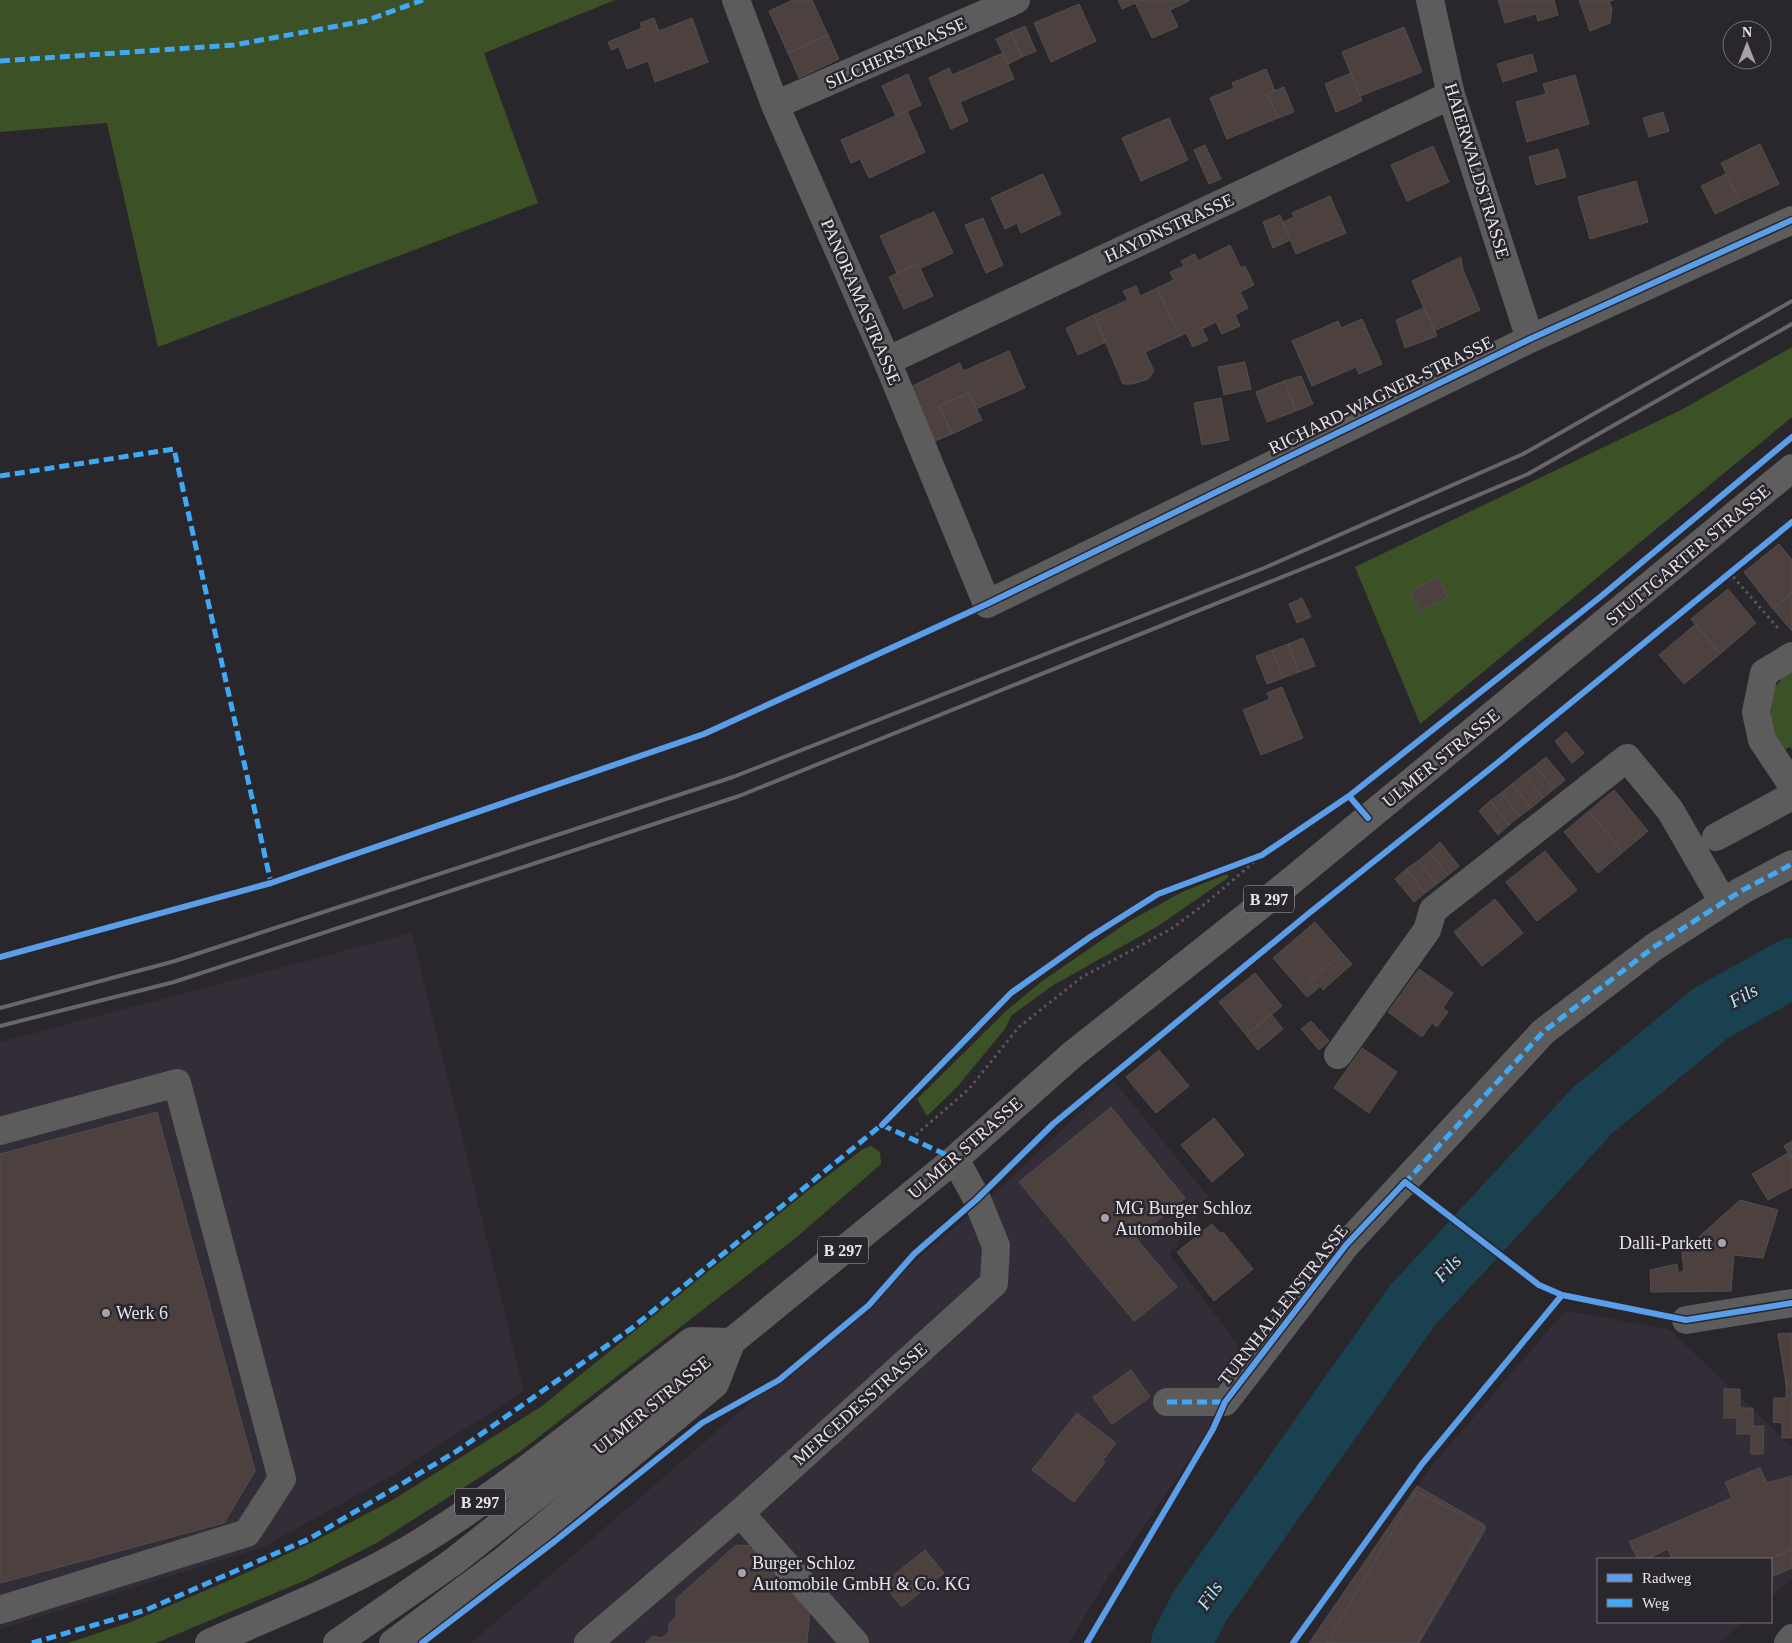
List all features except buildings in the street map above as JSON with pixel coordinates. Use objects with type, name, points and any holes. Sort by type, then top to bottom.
[{"type":"main road","name":"STUTTGARTER STRASSE","points":[[1584,641],[1792,468]]},
{"type":"main road","name":"ULMER STRASSE","points":[[337,1643],[453,1562],[731,1342],[955,1159],[1073,1054],[1285,886],[1584,641]]},
{"type":"main road","name":"B 297","points":[[209,1643],[352,1580],[423,1540],[493,1493],[692,1341],[731,1342],[715,1384],[503,1561],[393,1643]]},
{"type":"street","name":"PANORAMASTRASSE","points":[[736,0],[775,105],[887,361],[987,604]]},
{"type":"street","name":"SILCHERSTRASSE","points":[[775,105],[1016,0]]},
{"type":"street","name":"HAIERWALDSTRASSE","points":[[1430,0],[1451,95],[1530,339]]},
{"type":"street","name":"HAYDNSTRASSE","points":[[887,361],[1451,95]]},
{"type":"street","name":"RICHARD-WAGNER-STRASSE","points":[[987,604],[1530,339],[1792,220]]},
{"type":"street","points":[[1716,837],[1789,800],[1762,740],[1756,712],[1764,674],[1792,656]]},
{"type":"street","points":[[1338,1055],[1427,930],[1433,910],[1627,758],[1670,810],[1723,902]]},
{"type":"street","name":"TURNHALLENSTRASSE","points":[[1167,1402],[1226,1402],[1346,1244],[1543,1032],[1654,947],[1723,902],[1792,864]]},
{"type":"street","points":[[0,1131],[177,1083],[282,1479],[247,1532],[0,1610]]},
{"type":"street","name":"MERCEDESSTRASSE","points":[[588,1643],[740,1513],[994,1283],[996,1246],[977,1199],[955,1159]]},
{"type":"street","points":[[1686,1320],[1792,1303]]},
{"type":"street","points":[[740,1513],[855,1643]]},
{"type":"street","points":[[1788,1643],[1792,1638]]},
{"type":"path","points":[[1729,572],[1770,618]]},
{"type":"path","points":[[911,1139],[970,1089],[1020,1027],[1082,978],[1171,929],[1205,904],[1262,855]]},
{"type":"shaded area","points":[[412,933],[524,1391],[389,1477],[263,1547],[0,1629],[0,1042]]},
{"type":"shaded area","points":[[1114,1081],[1211,1200],[1169,1254],[1254,1366],[1103,1585],[1069,1643],[471,1643],[1001,1187]]},
{"type":"shaded area","points":[[1565,1311],[1669,1329],[1792,1447],[1792,1578],[1772,1596],[1772,1558],[1597,1558],[1597,1623],[1742,1623],[1719,1643],[1309,1643],[1430,1468]]},
{"type":"green space","points":[[0,0],[615,0],[484,53],[538,203],[158,347],[107,123],[0,132]]},
{"type":"green space","points":[[1792,347],[1792,417],[1420,724],[1355,567],[1681,410]]},
{"type":"green space","points":[[1792,668],[1792,750],[1790,747],[1780,752],[1769,725],[1774,688]]},
{"type":"green space","points":[[1227,874],[1229,877],[1158,926],[1052,986],[1011,1016],[1005,1029],[957,1087],[927,1116],[917,1099],[1006,1011],[1041,982],[1128,922],[1182,892]]},
{"type":"green space","points":[[871,1146],[880,1152],[881,1164],[798,1236],[518,1453],[378,1542],[306,1580],[156,1643],[68,1643],[131,1622],[235,1578],[315,1541],[391,1501],[542,1406],[810,1189],[863,1149]]},
{"type":"waterway","name":"Fils","points":[[1181,1643],[1200,1606],[1412,1306],[1592,1111],[1711,1013],[1792,968]]},
{"type":"railway","points":[[0,1008],[175,961],[733,777],[1264,568],[1523,454],[1792,301]]},
{"type":"railway","points":[[0,1026],[174,982],[739,796],[1334,556],[1528,474],[1792,324]]},
{"type":"marked path","points":[[0,61],[234,45],[365,21],[423,0]]},
{"type":"marked path","points":[[0,476],[174,449],[271,883]]},
{"type":"marked path","points":[[1404,1184],[1543,1032],[1654,947],[1741,891],[1792,864]]},
{"type":"marked path","points":[[32,1643],[146,1610],[309,1539],[457,1451],[632,1328],[884,1123]]},
{"type":"marked path","points":[[882,1125],[955,1159]]},
{"type":"marked path","points":[[1167,1402],[1225,1402]]},
{"type":"cycle path","points":[[0,957],[271,883],[704,734],[987,604],[1530,339],[1792,220]]},
{"type":"cycle path","points":[[1349,796],[1599,598],[1792,437]]},
{"type":"cycle path","points":[[422,1643],[555,1541],[702,1423],[779,1380],[869,1305],[914,1254],[977,1199],[1053,1124],[1308,914],[1496,764],[1792,522]]},
{"type":"cycle path","points":[[882,1125],[1011,993],[1090,937],[1158,894],[1262,855],[1349,796],[1368,818]]},
{"type":"cycle path","points":[[1087,1643],[1213,1429],[1225,1402],[1346,1245],[1405,1182],[1539,1285],[1562,1295],[1686,1320],[1792,1303]]},
{"type":"cycle path","points":[[1293,1643],[1422,1464],[1562,1295]]},
{"type":"place","name":"MG Burger Schloz Automobile","points":[[1105,1218]]},
{"type":"place","name":"Dalli-Parkett","points":[[1722,1243]]},
{"type":"place","name":"Werk 6","points":[[106,1313]]},
{"type":"place","name":"Burger Schloz Automobile GmbH & Co. KG","points":[[742,1573]]}]
